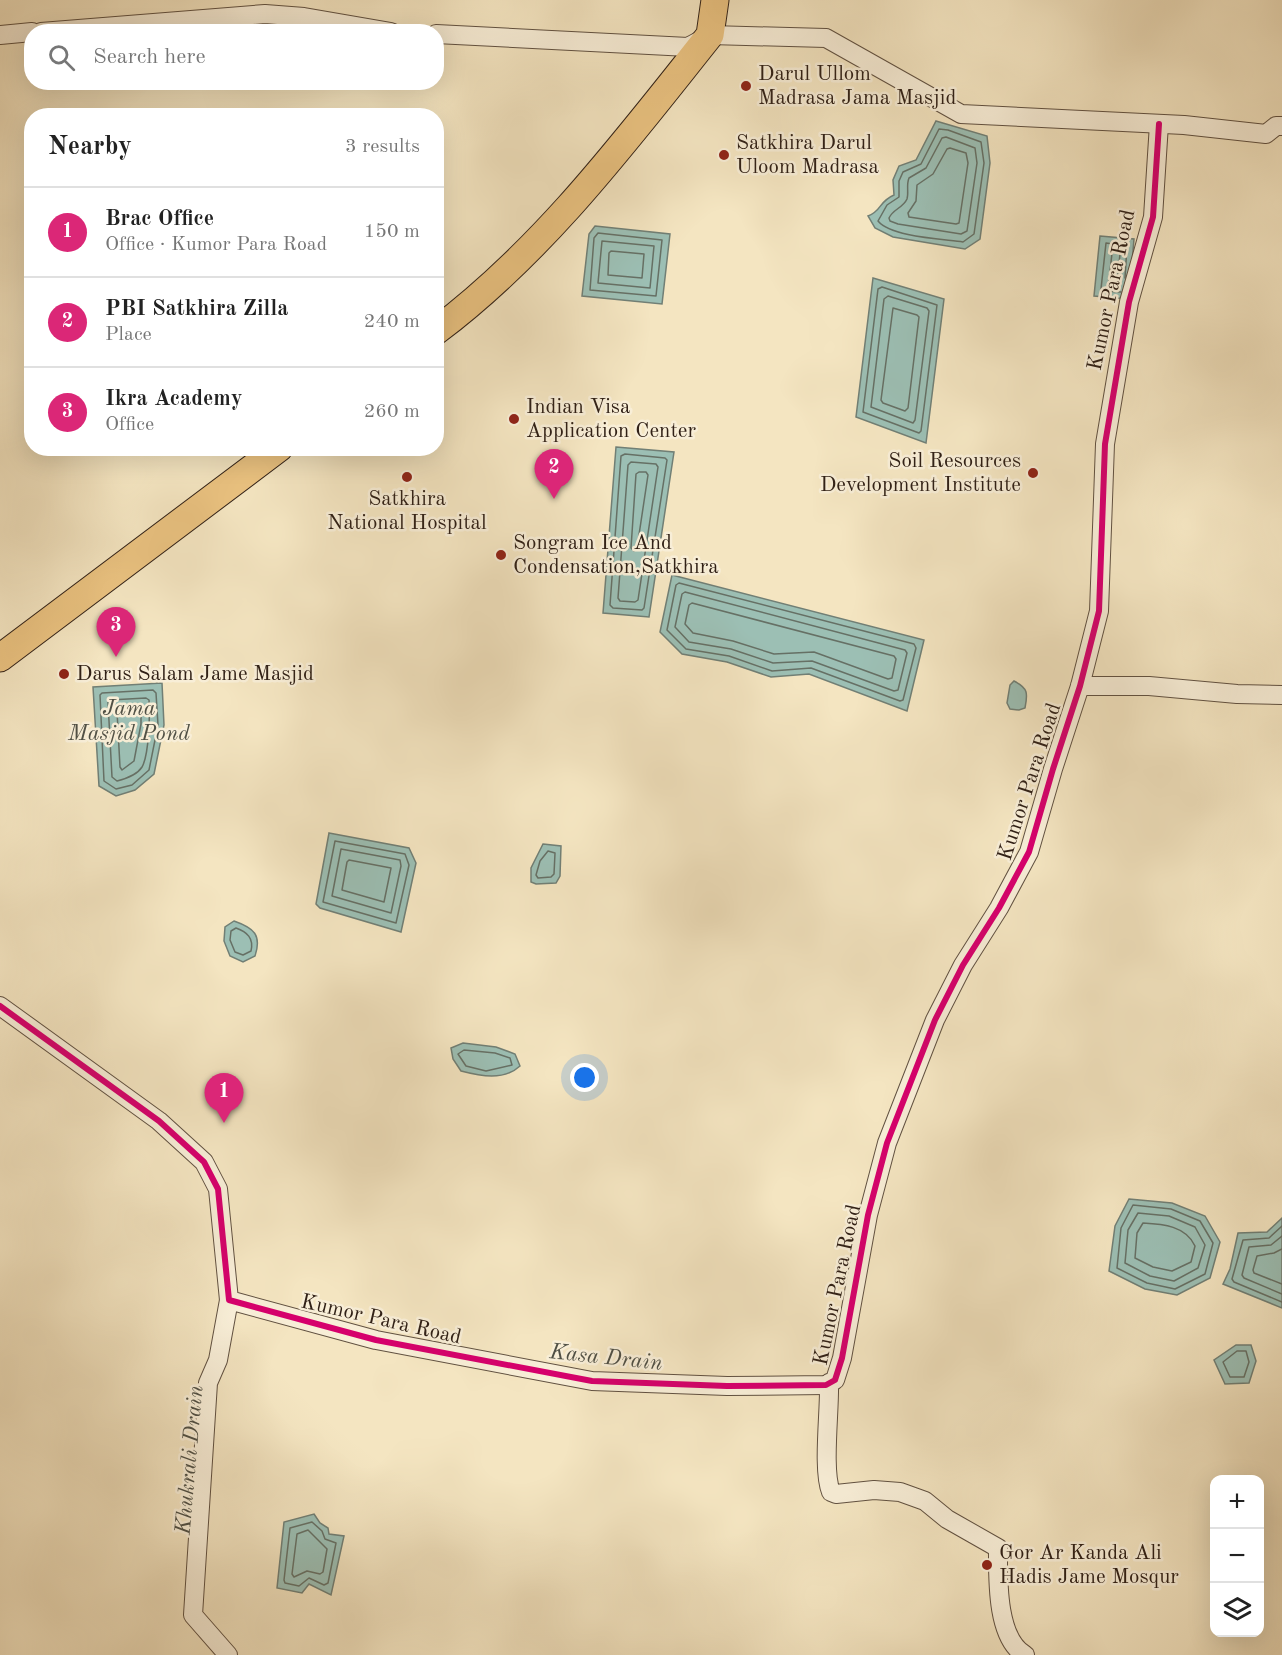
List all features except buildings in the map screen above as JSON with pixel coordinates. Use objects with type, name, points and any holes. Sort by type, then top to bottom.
[{"type":"highway","points":[[444,325],[462,312],[558,220],[710,35],[715,0]]},
{"type":"highway","points":[[0,658],[268,456]]},
{"type":"street","points":[[127,24],[265,14],[304,17],[344,24]]},
{"type":"street","points":[[0,35],[24,33]]},
{"type":"street","points":[[444,34],[688,47],[710,35],[826,38],[961,114],[1159,123],[1266,134],[1276,126],[1282,126]]},
{"type":"street","name":"Kumor Para Road","points":[[229,1300],[376,1341],[592,1381],[727,1386],[829,1383],[835,1380],[842,1358],[868,1215],[887,1143],[935,1020],[963,965],[999,908],[1029,852],[1080,686],[1099,611],[1105,444],[1128,302],[1153,217],[1159,123]]},
{"type":"street","points":[[1080,686],[1149,686],[1237,694],[1282,695]]},
{"type":"street","points":[[0,1006],[159,1121],[204,1162],[218,1189],[229,1300],[218,1360],[208,1383],[193,1615],[228,1655]]},
{"type":"street","points":[[829,1383],[828,1485],[831,1492],[836,1494],[874,1490],[900,1492],[925,1501],[947,1519],[998,1548],[997,1573],[1003,1621],[1015,1649],[1025,1655]]},
{"type":"water","points":[[936,121],[987,136],[990,163],[980,239],[965,249],[893,237],[875,228],[868,216],[876,212],[885,201],[894,195],[893,180],[899,166],[916,160]]},
{"type":"water","points":[[595,226],[670,234],[662,304],[582,296],[589,234]]},
{"type":"water","points":[[1100,236],[1134,239],[1129,299],[1094,296]]},
{"type":"water","points":[[873,278],[944,299],[926,443],[856,417]]},
{"type":"water","points":[[616,447],[674,452],[649,617],[603,613]]},
{"type":"water","points":[[672,575],[924,640],[907,711],[809,674],[771,677],[727,662],[682,654],[660,632]]},
{"type":"water","points":[[1014,681],[1022,686],[1027,695],[1025,708],[1019,710],[1010,709],[1007,703],[1010,685]]},
{"type":"water","name":"Jama Masjid Pond","points":[[162,683],[164,725],[154,774],[135,790],[116,796],[99,786],[93,687]]},
{"type":"water","points":[[329,833],[409,848],[416,863],[401,932],[320,908],[316,904]]},
{"type":"water","points":[[543,844],[561,846],[560,876],[556,883],[531,882],[531,868]]},
{"type":"water","points":[[234,921],[247,926],[257,938],[255,956],[243,962],[230,956],[224,941],[225,927]]},
{"type":"water","points":[[463,1043],[496,1047],[515,1054],[520,1066],[507,1074],[492,1076],[461,1071],[453,1059],[451,1048]]},
{"type":"water","points":[[1129,1199],[1172,1203],[1205,1216],[1220,1242],[1210,1278],[1177,1295],[1145,1289],[1109,1271],[1115,1226]]},
{"type":"water","points":[[1282,1218],[1282,1308],[1223,1284],[1230,1269],[1238,1233],[1267,1232]]},
{"type":"water","points":[[1236,1345],[1251,1345],[1256,1361],[1249,1383],[1225,1384],[1214,1360]]},
{"type":"water","points":[[314,1514],[320,1523],[328,1528],[329,1534],[344,1536],[331,1595],[309,1584],[302,1593],[277,1588],[284,1522]]},
{"type":"cycle path","points":[[0,1006],[159,1121],[204,1162],[218,1189],[229,1300],[376,1340],[592,1381],[727,1386],[826,1385],[835,1380],[842,1358],[868,1215],[887,1143],[935,1020],[963,965],[999,908],[1029,852],[1080,686],[1099,611],[1105,444],[1129,302],[1153,217],[1159,124]]},
{"type":"place","name":"Darul Ullom Madrasa Jama Masjid","points":[[746,86]]},
{"type":"place","name":"Satkhira Darul Uloom Madrasa","points":[[724,155]]},
{"type":"place","name":"Indian Visa Application Center","points":[[514,419]]},
{"type":"place","name":"Soil Resources Development Institute","points":[[1033,473]]},
{"type":"place","name":"Satkhira National Hospital","points":[[407,477]]},
{"type":"place","name":"PBI Satkhira Zilla","points":[[554,499]]},
{"type":"place","name":"Songram Ice And Condensation,Satkhira","points":[[501,555]]},
{"type":"place","name":"Ikra Academy","points":[[116,657]]},
{"type":"place","name":"Darus Salam Jame Masjid","points":[[64,674]]},
{"type":"place","name":"Brac Office","points":[[224,1123]]},
{"type":"place","name":"Gor Ar Kanda Ali Hadis Jame Mosqur","points":[[987,1565]]},
{"type":"water label","name":"Kasa Drain","points":[[606,1358]]},
{"type":"water label","name":"Khukrali Drain","points":[[190,1460]]}]
